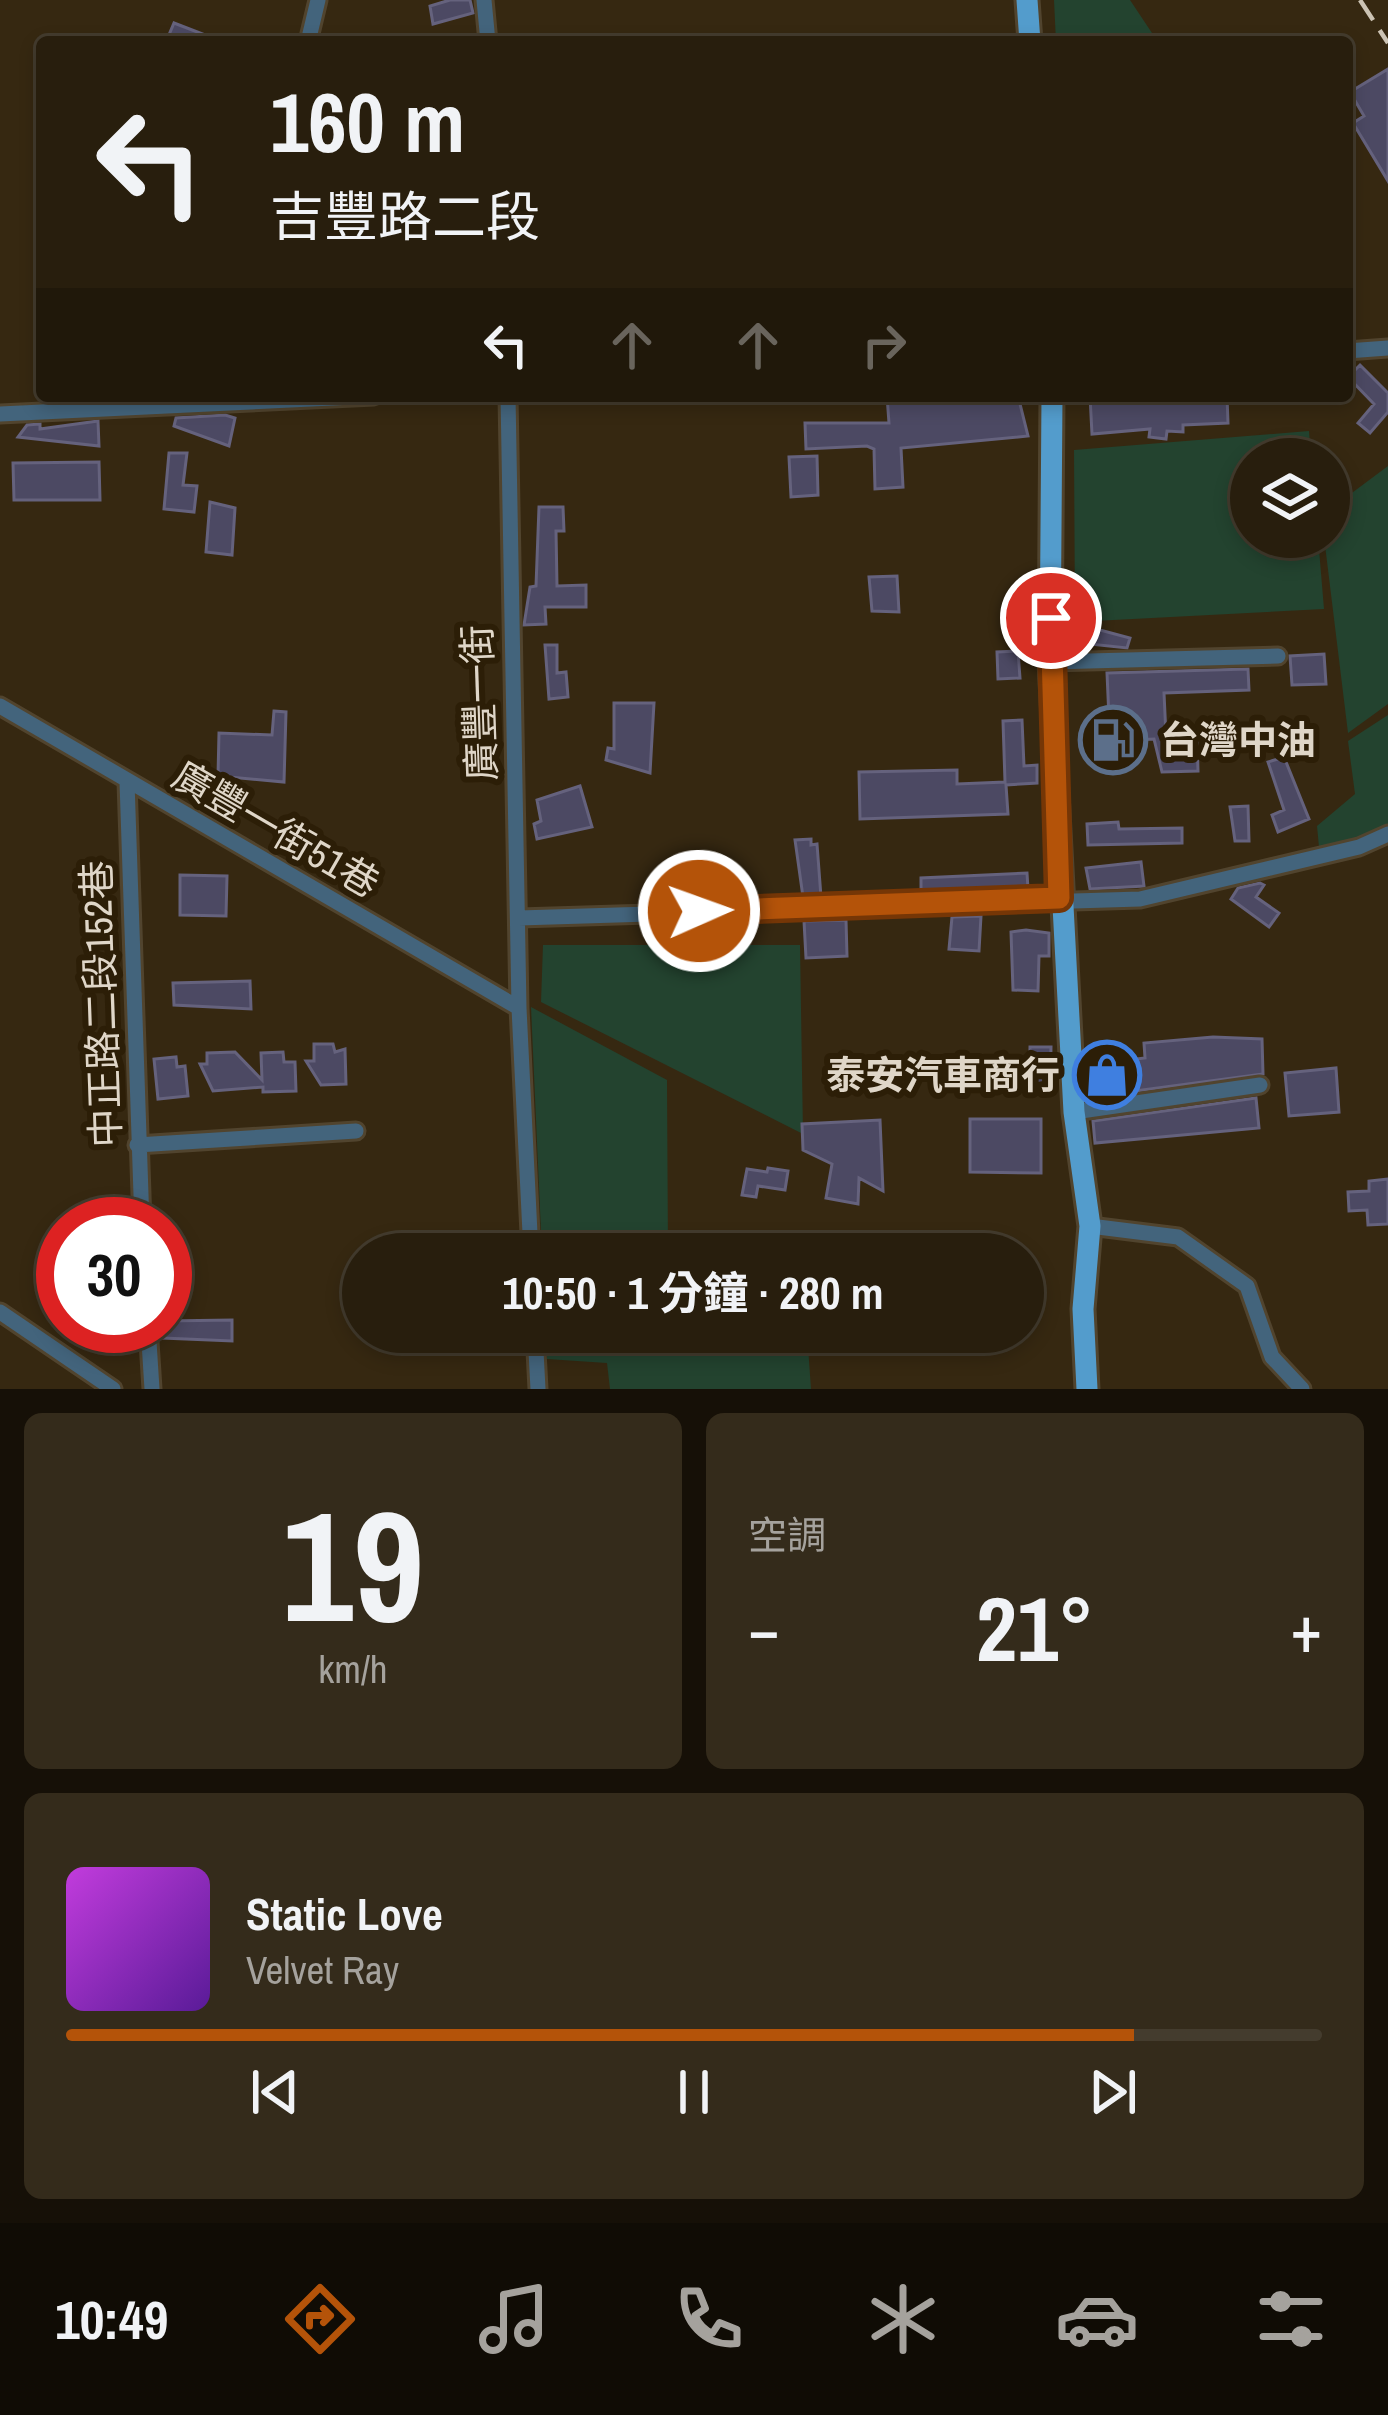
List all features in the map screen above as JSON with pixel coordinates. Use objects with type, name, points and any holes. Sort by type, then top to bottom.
[{"type":"main road","points":[[1027,0],[1030,36]]},
{"type":"main road","points":[[1052,402],[1050,662],[1073,1112],[1090,1226],[1083,1309],[1087,1389]]},
{"type":"street","points":[[309,36],[317,0]]},
{"type":"street","points":[[484,0],[487,36]]},
{"type":"street","points":[[1353,351],[1388,349]]},
{"type":"street","points":[[0,414],[160,402]]},
{"type":"street","name":"廣豐一街","points":[[508,402],[519,1008],[530,1233]]},
{"type":"street","points":[[1050,662],[1278,656]]},
{"type":"street","name":"廣豐一街51巷","points":[[0,706],[519,1008]]},
{"type":"street","name":"中正路二段152巷","points":[[127,782],[140,1197]]},
{"type":"street","points":[[519,918],[1140,899],[1359,847],[1388,834]]},
{"type":"street","points":[[1073,1112],[1260,1085]]},
{"type":"street","points":[[137,1145],[356,1131]]},
{"type":"street","points":[[1090,1226],[1178,1237],[1247,1286],[1273,1357],[1302,1389]]},
{"type":"street","points":[[0,1312],[113,1389]]},
{"type":"street","points":[[150,1353],[152,1389]]},
{"type":"street","points":[[536,1353],[538,1389]]},
{"type":"green space","points":[[1054,0],[1130,0],[1154,36],[1056,36]]},
{"type":"green space","points":[[1309,431],[1310,438],[1230,438],[1230,558],[1320,558],[1324,609],[1075,622],[1074,450]]},
{"type":"green space","points":[[1388,466],[1388,704],[1348,733],[1327,558],[1350,558],[1350,494]]},
{"type":"green space","points":[[1388,715],[1388,829],[1356,843],[1319,847],[1317,826],[1355,794],[1348,741]]},
{"type":"green space","points":[[543,945],[800,945],[803,1134],[541,1002]]},
{"type":"green space","points":[[531,1007],[667,1080],[668,1233],[541,1233]]},
{"type":"green space","points":[[547,1353],[808,1353],[811,1389],[610,1389],[607,1363],[547,1359]]},
{"type":"building","points":[[470,0],[473,13],[433,24],[430,6]]},
{"type":"building","points":[[174,23],[208,36],[169,36]]},
{"type":"building","points":[[1388,69],[1388,181],[1353,123],[1364,116],[1353,90]]},
{"type":"building","points":[[1360,365],[1388,393],[1388,412],[1370,433],[1358,423],[1374,404],[1353,382],[1353,372]]},
{"type":"building","points":[[887,402],[1020,402],[1028,436],[901,448],[903,487],[875,489],[874,449],[806,449],[805,423],[889,423]]},
{"type":"building","points":[[1090,402],[1227,402],[1228,423],[1183,425],[1183,432],[1167,431],[1166,439],[1149,437],[1150,429],[1092,434]]},
{"type":"building","points":[[176,418],[235,418],[229,446],[174,426]]},
{"type":"building","points":[[98,421],[99,446],[18,437],[27,425],[40,424],[40,429]]},
{"type":"building","points":[[169,453],[187,453],[183,485],[197,486],[194,512],[164,509]]},
{"type":"building","points":[[817,456],[818,495],[791,497],[789,457]]},
{"type":"building","points":[[99,462],[100,500],[14,500],[13,463]]},
{"type":"building","points":[[210,502],[235,508],[232,555],[206,552]]},
{"type":"building","points":[[539,507],[563,507],[564,531],[556,531],[557,586],[586,585],[586,607],[545,607],[546,624],[524,625],[530,587],[536,586]]},
{"type":"building","points":[[897,576],[899,612],[872,611],[869,577]]},
{"type":"building","points":[[1085,626],[1130,638],[1127,648],[1080,643]]},
{"type":"building","points":[[545,645],[557,645],[557,673],[566,672],[568,697],[549,699]]},
{"type":"building","points":[[1018,651],[1020,678],[998,679],[997,652]]},
{"type":"building","points":[[1324,654],[1326,684],[1292,685],[1290,656]]},
{"type":"building","points":[[1248,669],[1249,690],[1164,693],[1166,736],[1197,735],[1198,771],[1162,772],[1154,739],[1110,741],[1107,673]]},
{"type":"building","points":[[614,703],[654,703],[650,773],[606,760],[608,748],[614,749]]},
{"type":"building","points":[[274,711],[286,712],[284,782],[218,776],[219,733],[272,735]]},
{"type":"building","points":[[1022,720],[1024,766],[1037,765],[1037,783],[1006,785],[1008,814],[860,819],[859,772],[957,770],[957,784],[1005,782],[1003,721]]},
{"type":"building","points":[[1284,757],[1309,819],[1278,832],[1272,815],[1284,810],[1268,762]]},
{"type":"building","points":[[580,786],[592,827],[537,839],[534,824],[541,821],[537,800]]},
{"type":"building","points":[[1248,806],[1249,841],[1235,841],[1230,807]]},
{"type":"building","points":[[1118,822],[1119,829],[1182,828],[1182,843],[1088,845],[1087,824]]},
{"type":"building","points":[[811,839],[811,845],[817,844],[821,897],[803,897],[795,840]]},
{"type":"building","points":[[1141,862],[1144,886],[1090,889],[1086,868]]},
{"type":"building","points":[[1027,873],[1028,889],[921,894],[921,878]]},
{"type":"building","points":[[180,875],[227,876],[226,916],[180,915]]},
{"type":"building","points":[[1264,885],[1256,897],[1279,913],[1269,927],[1231,899],[1238,888]]},
{"type":"building","points":[[981,916],[979,951],[949,949],[952,917]]},
{"type":"building","points":[[846,920],[847,956],[806,958],[804,921]]},
{"type":"building","points":[[1011,932],[1049,933],[1049,956],[1039,956],[1038,991],[1013,990]]},
{"type":"building","points":[[250,981],[251,1009],[174,1005],[173,983]]},
{"type":"building","points":[[1213,1037],[1262,1039],[1263,1074],[1135,1091],[1134,1086],[1122,1087],[1119,1061],[1145,1058],[1144,1043]]},
{"type":"building","points":[[314,1044],[333,1044],[335,1052],[345,1049],[346,1084],[321,1085],[306,1061],[314,1061]]},
{"type":"building","points":[[1030,1047],[1051,1047],[1050,1093],[1029,1093]]},
{"type":"building","points":[[235,1052],[262,1080],[261,1053],[283,1052],[284,1062],[295,1062],[296,1091],[263,1092],[263,1087],[213,1091],[200,1064],[207,1064],[207,1053]]},
{"type":"building","points":[[176,1057],[177,1067],[185,1066],[188,1096],[158,1099],[154,1059]]},
{"type":"building","points":[[1336,1068],[1339,1112],[1289,1116],[1285,1073]]},
{"type":"building","points":[[1256,1098],[1259,1128],[1095,1143],[1093,1121]]},
{"type":"building","points":[[970,1119],[1041,1119],[1041,1173],[970,1172]]},
{"type":"building","points":[[880,1120],[883,1191],[859,1178],[858,1204],[826,1198],[832,1164],[803,1150],[802,1124]]},
{"type":"building","points":[[768,1168],[788,1171],[785,1190],[758,1186],[756,1197],[742,1195],[747,1169],[767,1172]]},
{"type":"building","points":[[1388,1179],[1388,1224],[1368,1225],[1367,1210],[1349,1211],[1348,1192],[1369,1191],[1369,1181]]},
{"type":"building","points":[[232,1320],[232,1341],[192,1339],[192,1321]]},
{"type":"railway","points":[[1360,0],[1388,43]]},
{"type":"place","name":"台灣中油","points":[[1113,740]]},
{"type":"place","name":"泰安汽車商行","points":[[1107,1075]]},
{"type":"route","points":[[699,911],[1059,898],[1051,618]]}]
